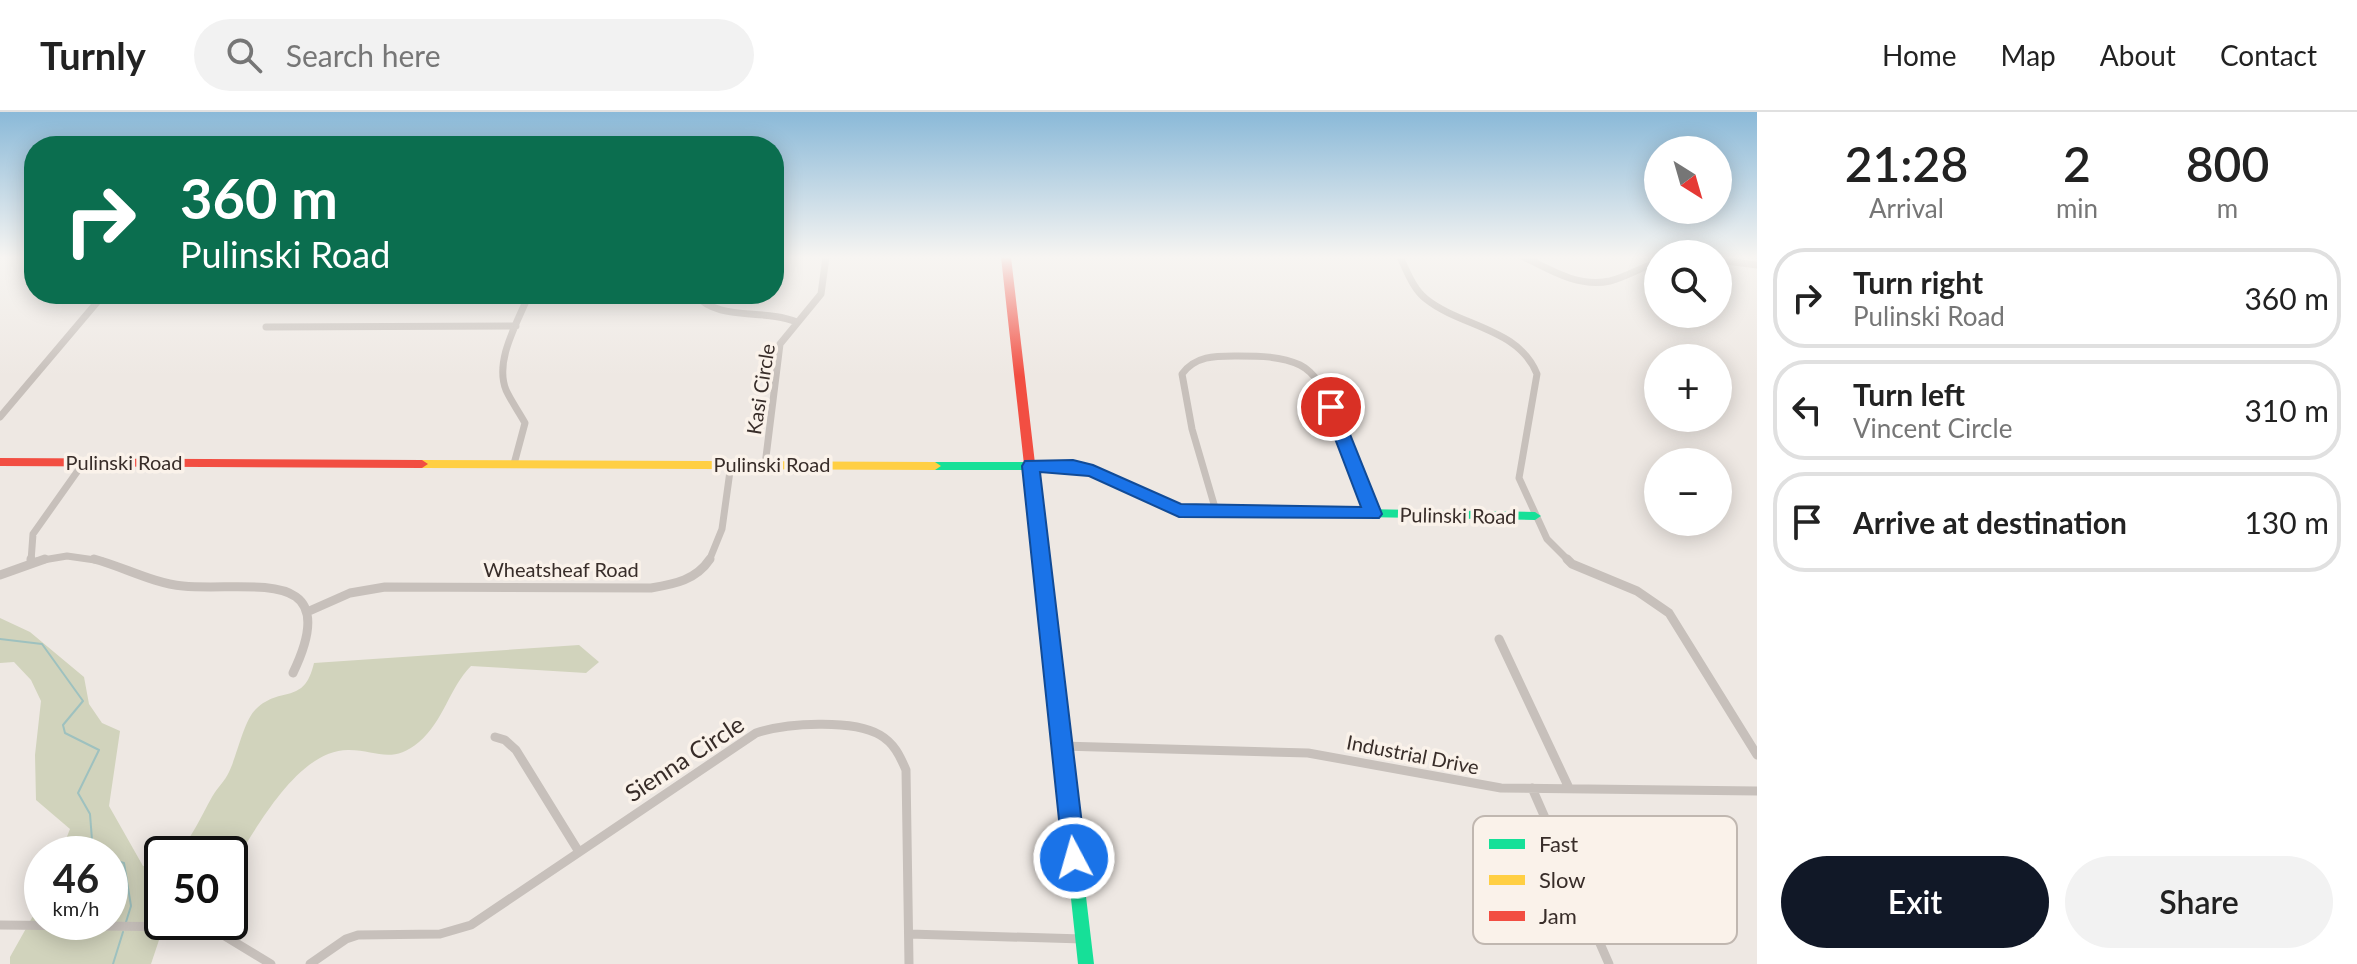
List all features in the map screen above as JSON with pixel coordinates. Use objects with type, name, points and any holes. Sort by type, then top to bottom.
[{"type":"street","name":"Kasi Circle","points":[[765,465],[780,344],[818,297]]},
{"type":"street","points":[[1011,297],[1086,964]]},
{"type":"street","points":[[1424,297],[1510,342],[1527,355],[1535,367],[1519,478],[1535,516],[1554,549],[1572,564],[1637,591],[1669,613],[1757,755]]},
{"type":"street","points":[[0,417],[96,304]]},
{"type":"street","points":[[514,464],[525,423],[506,389],[502,373],[525,304]]},
{"type":"street","name":"Kasi Circle","points":[[704,304],[720,311],[764,313],[797,322]]},
{"type":"street","points":[[266,327],[516,326]]},
{"type":"street","points":[[1216,511],[1192,429],[1182,374],[1192,363],[1206,357],[1272,357],[1300,365],[1320,380],[1373,514]]},
{"type":"street","name":"Pulinski Road","points":[[0,462],[1031,466],[1084,468],[1168,508],[1535,516]]},
{"type":"street","points":[[31,562],[33,534],[84,462]]},
{"type":"street","name":"Wheatsheaf Road","points":[[307,612],[350,593],[385,587],[651,588],[687,581],[709,565],[718,549],[731,464]]},
{"type":"street","points":[[0,575],[31,562],[78,556],[172,584],[273,587],[290,594],[307,612],[308,639],[293,673]]},
{"type":"street","points":[[1499,639],[1569,788]]},
{"type":"street","name":"Sienna Circle","points":[[310,964],[346,939],[358,935],[440,934],[471,925],[756,733],[775,727],[857,725],[886,739],[899,754],[906,770],[909,964]]},
{"type":"street","points":[[495,737],[505,740],[516,750],[579,852]]},
{"type":"street","name":"Industrial Drive","points":[[1062,746],[1305,753],[1348,759],[1459,784],[1757,791]]},
{"type":"street","points":[[1532,788],[1544,816]]},
{"type":"street","points":[[0,925],[192,927],[223,935],[271,964]]},
{"type":"street","points":[[909,934],[1083,939]]},
{"type":"street","points":[[1600,944],[1609,964]]},
{"type":"green space","points":[[0,618],[30,632],[84,677],[89,704],[102,723],[120,731],[109,806],[126,836],[67,836],[70,829],[36,800],[35,755],[41,701],[31,680],[14,662],[0,663]]},
{"type":"green space","points":[[579,645],[599,662],[586,673],[471,666],[428,734],[409,749],[392,755],[349,750],[331,753],[313,762],[282,792],[248,842],[248,836],[191,836],[227,775],[252,714],[265,702],[298,690],[310,676],[314,663]]},
{"type":"green space","points":[[128,840],[144,866],[144,940],[159,940],[151,964],[10,964],[10,957],[24,932],[24,940],[128,940]]},
{"type":"waterway","points":[[0,639],[42,644],[83,701],[63,725],[65,733],[99,750],[78,793],[90,814],[92,836]]},
{"type":"waterway","points":[[128,888],[131,906],[128,916]]},
{"type":"waterway","points":[[113,964],[120,940]]},
{"type":"traffic: fast","points":[[935,466],[1063,466],[1093,471],[1179,510],[1535,516]]},
{"type":"traffic: fast","points":[[1048,627],[1086,964]]},
{"type":"traffic: slow","points":[[422,464],[935,466]]},
{"type":"traffic: jam","points":[[1011,297],[1048,627]]},
{"type":"traffic: jam","points":[[0,462],[422,464]]},
{"type":"route","points":[[1074,858],[1031,466],[1073,466],[1093,471],[1168,508],[1179,510],[1373,514],[1331,407]]}]
